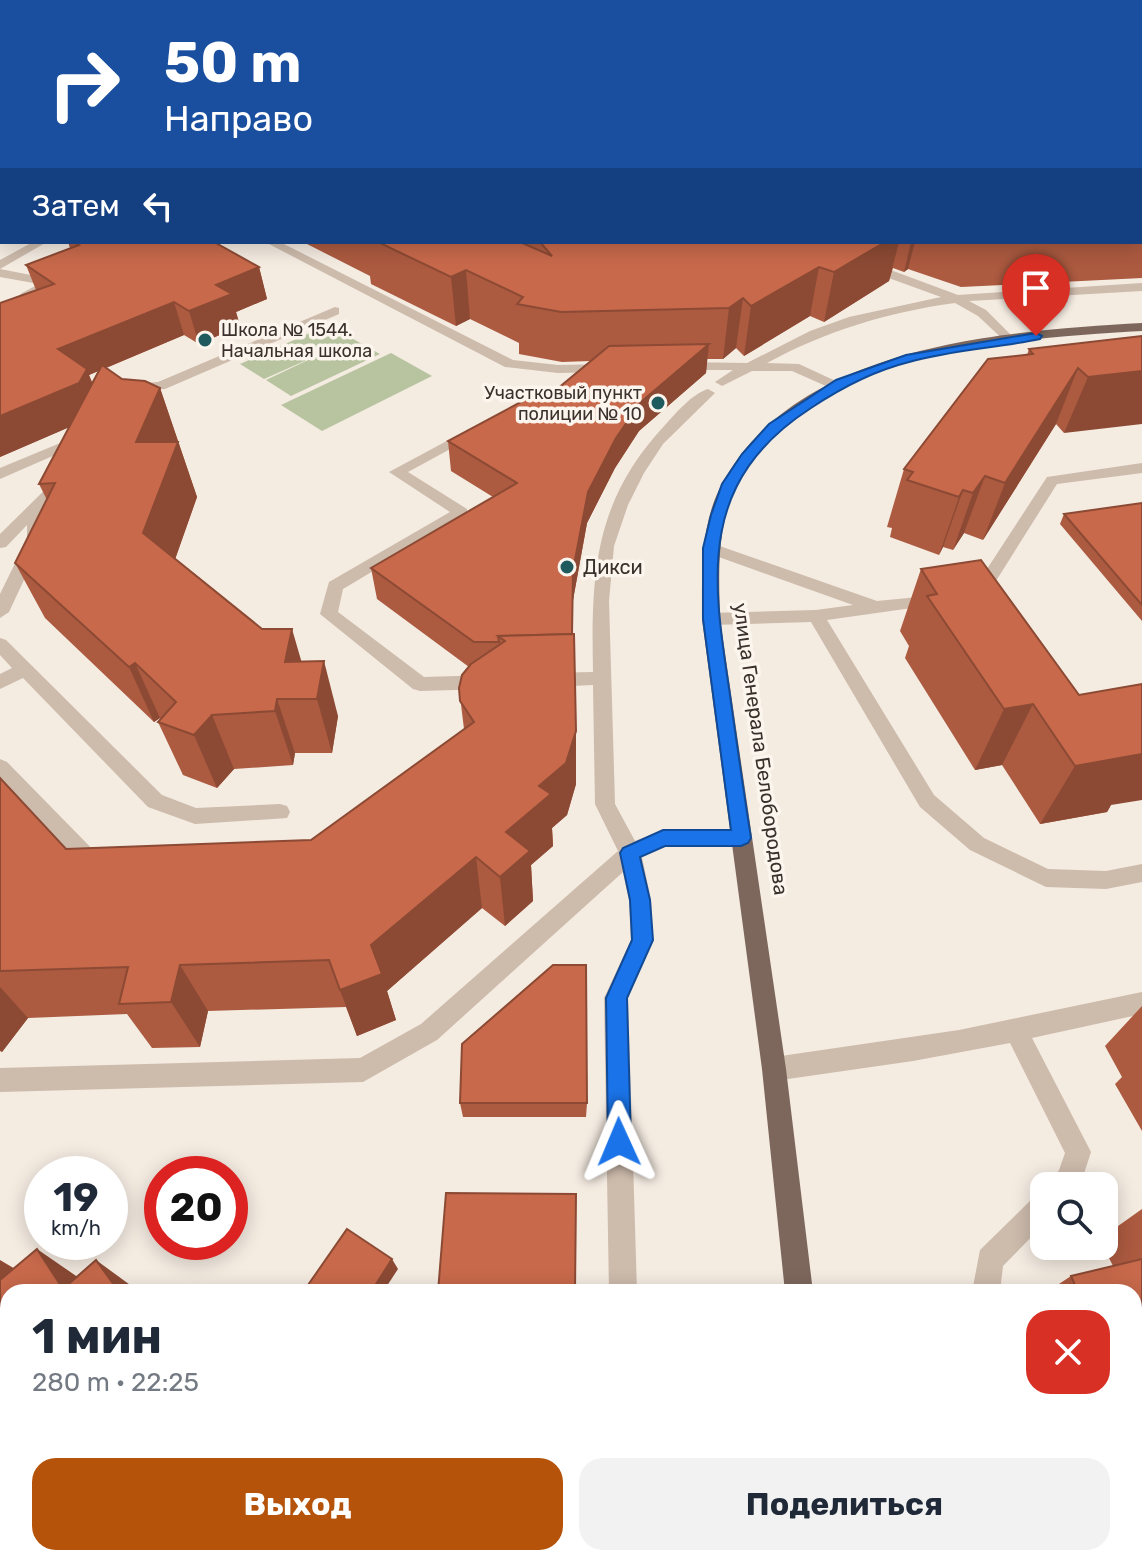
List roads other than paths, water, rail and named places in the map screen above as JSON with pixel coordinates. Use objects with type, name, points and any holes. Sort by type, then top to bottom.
[{"type":"main road","name":"улица Генерала Белобородова","points":[[798,1284],[774,1069],[711,619],[711,548],[729,484],[773,426],[835,386],[906,359],[1008,340],[1142,327]]},
{"type":"street","points":[[0,265],[37,244]]},
{"type":"street","points":[[279,244],[510,364],[558,369],[618,368]]},
{"type":"street","points":[[857,262],[957,299],[982,313],[1008,340]]},
{"type":"street","points":[[0,273],[51,283],[26,296],[0,320]]},
{"type":"street","points":[[623,1284],[616,998],[642,940],[640,900],[630,853],[605,804],[600,601],[606,546],[620,505],[636,473],[658,441],[684,413],[715,388],[816,334],[915,305],[957,299],[1142,287]]},
{"type":"street","points":[[118,388],[160,386],[335,311]]},
{"type":"street","points":[[663,367],[794,367],[835,386]]},
{"type":"street","points":[[488,423],[397,472],[461,512],[335,586],[329,614],[420,684],[604,678]]},
{"type":"street","points":[[0,474],[96,432]]},
{"type":"street","points":[[966,594],[1052,480],[1142,468]]},
{"type":"street","points":[[0,543],[63,479],[75,472]]},
{"type":"street","points":[[0,612],[35,539],[35,508]]},
{"type":"street","points":[[711,548],[877,607]]},
{"type":"street","points":[[711,619],[816,616],[966,594],[997,615]]},
{"type":"street","points":[[816,616],[927,801],[977,844],[1046,878],[1106,880],[1142,873]]},
{"type":"street","points":[[0,644],[155,801],[195,816],[280,812]]},
{"type":"street","points":[[0,682],[25,669]]},
{"type":"street","points":[[0,767],[108,880]]},
{"type":"street","points":[[0,1080],[363,1070],[429,1032],[630,853],[663,838],[741,838]]},
{"type":"street","points":[[774,1069],[870,1058],[1017,1033],[1142,1003]]},
{"type":"street","points":[[1017,1033],[1078,1152],[1072,1172]]},
{"type":"street","points":[[987,1284],[990,1260],[1030,1219]]},
{"type":"place","name":"Школа № 1544. Начальная школа","points":[[205,340]]},
{"type":"place","name":"Участковый пункт полиции № 10","points":[[658,403]]},
{"type":"place","name":"Дикси","points":[[567,567]]}]
